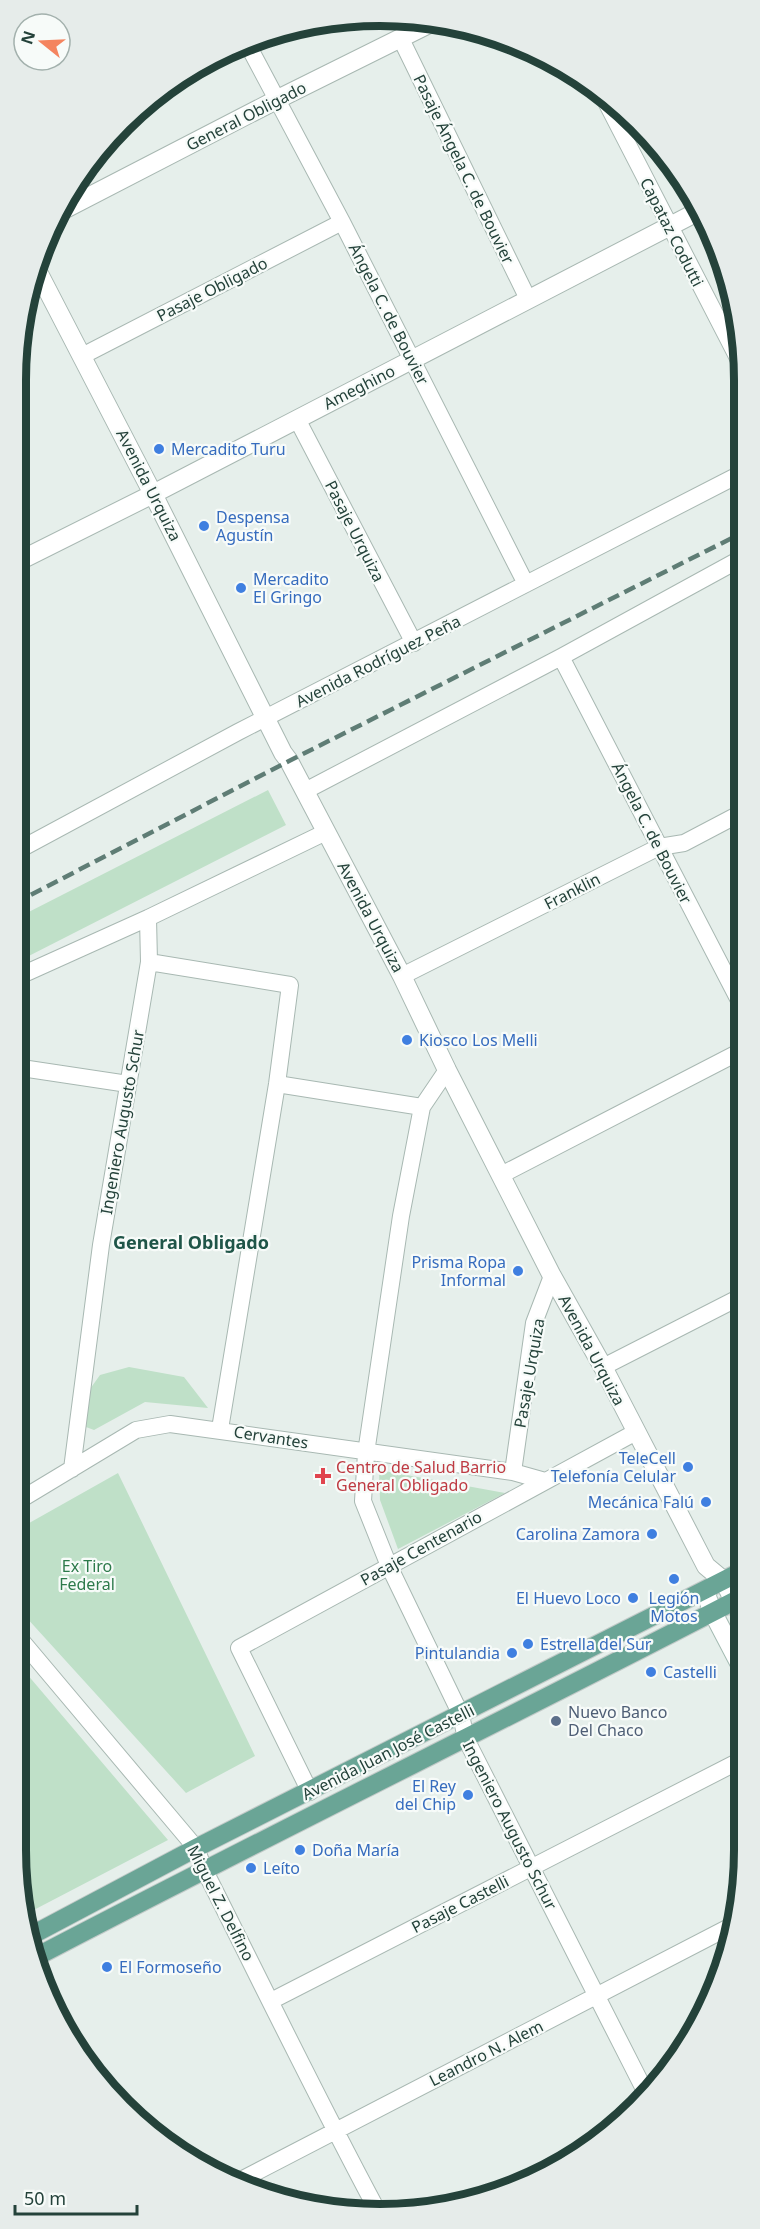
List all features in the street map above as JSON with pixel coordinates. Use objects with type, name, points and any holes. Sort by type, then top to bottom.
[{"type":"main road","name":"Avenida Juan José Castelli","points":[[36,1933],[196,1848],[734,1576]]},
{"type":"main road","name":"Avenida Juan José Castelli","points":[[42,1954],[204,1869],[734,1601]]},
{"type":"street","name":"General Obligado","points":[[72,206],[421,28]]},
{"type":"street","name":"Pasaje Ángela C. de Bouvier","points":[[400,39],[528,299]]},
{"type":"street","name":"Ángela C. de Bouvier","points":[[251,49],[342,222],[526,584]]},
{"type":"street","name":"Capataz Codutti","points":[[610,110],[733,349]]},
{"type":"street","name":"Ameghino","points":[[26,558],[693,214]]},
{"type":"street","name":"Pasaje Obligado","points":[[82,356],[342,222]]},
{"type":"street","name":"Avenida Urquiza","points":[[41,277],[267,717],[283,753],[402,976],[552,1276],[603,1367],[706,1566],[734,1593]]},
{"type":"street","name":"Pasaje Urquiza","points":[[297,419],[414,643]]},
{"type":"street","name":"Avenida Rodríguez Peña","points":[[26,846],[238,732],[734,477]]},
{"type":"street","points":[[305,791],[561,657],[734,562]]},
{"type":"street","name":"Ángela C. de Bouvier","points":[[561,657],[734,991]]},
{"type":"street","name":"Franklin","points":[[402,976],[659,847],[684,843],[734,817]]},
{"type":"street","points":[[26,973],[148,918],[326,832]]},
{"type":"street","name":"Ingeniero Augusto Schur","points":[[72,1469],[101,1245],[149,962],[148,918]]},
{"type":"street","points":[[149,962],[290,985],[277,1084],[220,1429]]},
{"type":"street","points":[[501,1175],[734,1055]]},
{"type":"street","points":[[26,1069],[128,1084]]},
{"type":"street","points":[[277,1084],[422,1107],[447,1070]]},
{"type":"street","name":"Ingeniero Augusto Schur","points":[[422,1107],[401,1216],[366,1453],[363,1501],[389,1566],[461,1715],[465,1739],[643,2087]]},
{"type":"street","name":"Pasaje Urquiza","points":[[513,1472],[534,1323],[552,1276]]},
{"type":"street","points":[[603,1367],[734,1300]]},
{"type":"street","name":"Cervantes","points":[[26,1496],[136,1430],[170,1424],[220,1429],[366,1453],[513,1472],[545,1481]]},
{"type":"street","name":"Pasaje Centenario","points":[[309,1791],[239,1648],[636,1432]]},
{"type":"street","name":"Avenida Urquiza","points":[[706,1566],[705,1591],[712,1611],[734,1653]]},
{"type":"street","name":"Miguel Z. Delfino","points":[[26,1646],[196,1848],[204,1869],[334,2131],[374,2204]]},
{"type":"street","name":"Pasaje Castelli","points":[[271,2001],[734,1764]]},
{"type":"street","name":"Leandro N. Alem","points":[[245,2178],[725,1929]]},
{"type":"green space","points":[[268,790],[286,825],[26,957],[26,913]]},
{"type":"green space","points":[[129,1367],[184,1377],[208,1408],[145,1402],[94,1430],[86,1427],[90,1389],[100,1375]]},
{"type":"green space","points":[[379,1470],[505,1493],[398,1549],[380,1500]]},
{"type":"green space","name":"Ex Tiro Federal","points":[[118,1473],[255,1756],[186,1793],[26,1617],[26,1525]]},
{"type":"green space","points":[[26,1673],[168,1840],[31,1911],[26,1872]]},
{"type":"railway","points":[[26,897],[289,761],[734,537]]},
{"type":"place","name":"Mercadito Turu","points":[[159,449]]},
{"type":"place","name":"Despensa Agustín","points":[[204,526]]},
{"type":"place","name":"Mercadito El Gringo","points":[[241,588]]},
{"type":"place","name":"Kiosco Los Melli","points":[[407,1040]]},
{"type":"place","name":"Prisma Ropa Informal","points":[[518,1271]]},
{"type":"place","name":"TeleCell Telefonía Celular","points":[[688,1467]]},
{"type":"place","name":"Centro de Salud Barrio General Obligado","points":[[323,1476]]},
{"type":"place","name":"Mecánica Falú","points":[[706,1502]]},
{"type":"place","name":"Carolina Zamora","points":[[652,1534]]},
{"type":"place","name":"Legión Motos","points":[[674,1579]]},
{"type":"place","name":"El Huevo Loco","points":[[633,1598]]},
{"type":"place","name":"Estrella del Sur","points":[[528,1644]]},
{"type":"place","name":"Pintulandia","points":[[512,1653]]},
{"type":"place","name":"Castelli","points":[[651,1672]]},
{"type":"place","name":"Nuevo Banco Del Chaco","points":[[556,1721]]},
{"type":"place","name":"El Rey del Chip","points":[[468,1795]]},
{"type":"place","name":"Doña María","points":[[300,1850]]},
{"type":"place","name":"Leíto","points":[[251,1868]]},
{"type":"place","name":"El Formoseño","points":[[107,1967]]},
{"type":"district","name":"General Obligado","points":[[191,1242]]}]
